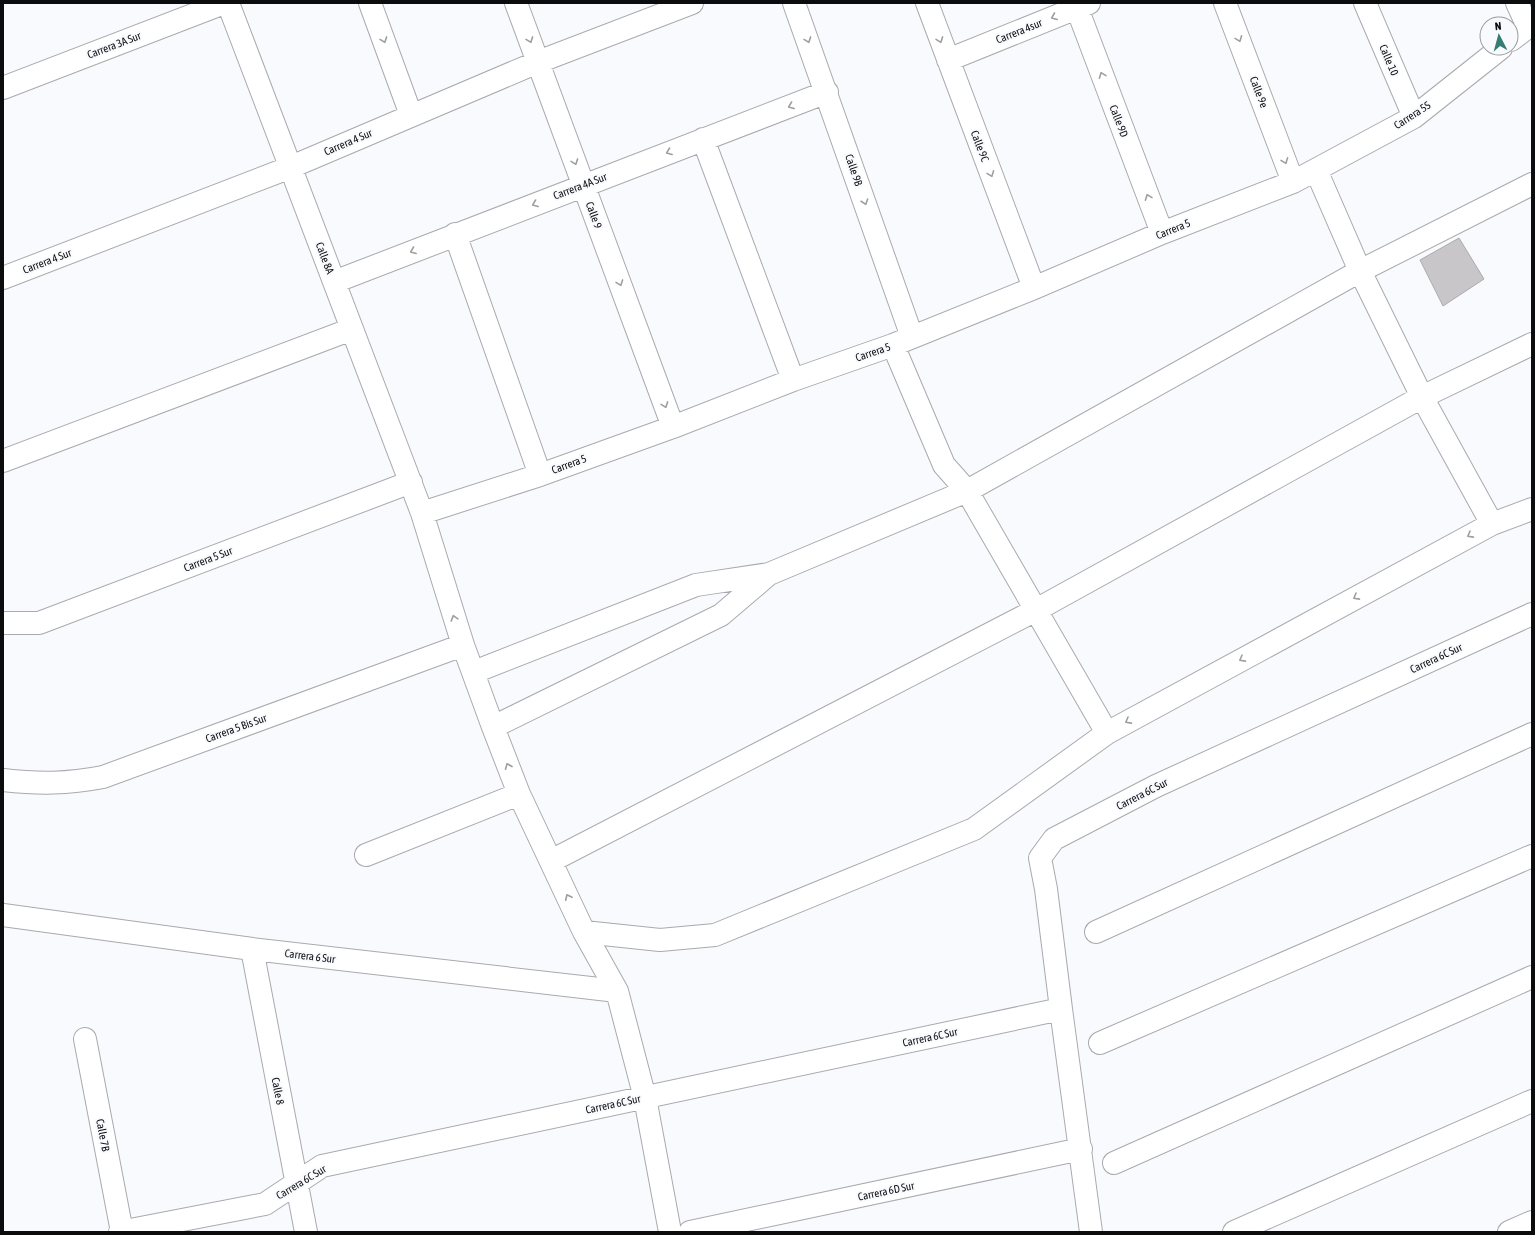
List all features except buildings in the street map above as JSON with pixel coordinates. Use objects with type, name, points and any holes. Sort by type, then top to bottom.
[{"type":"street","name":"Carrera 3A Sur","points":[[3,88],[224,3]]},
{"type":"street","name":"Calle 8A","points":[[228,3],[411,482],[463,645],[519,794],[584,932],[617,991],[645,1098],[670,1232]]},
{"type":"street","points":[[370,3],[411,115]]},
{"type":"street","name":"Calle 9","points":[[516,3],[673,427]]},
{"type":"street","name":"Carrera 4 Sur","points":[[3,278],[290,167],[659,9],[692,3]]},
{"type":"street","name":"Calle 9B","points":[[794,3],[827,92],[903,341],[944,465],[967,492],[1107,733]]},
{"type":"street","name":"Calle 9C","points":[[927,3],[1034,288]]},
{"type":"street","name":"Calle 9e","points":[[1225,3],[1293,182]]},
{"type":"street","name":"Calle 10","points":[[1365,3],[1414,117]]},
{"type":"street","points":[[1517,3],[1524,30]]},
{"type":"street","name":"Carrera 4sur","points":[[948,60],[1084,6]]},
{"type":"street","name":"Calle 9D","points":[[1084,6],[1162,233]]},
{"type":"street","name":"Carrera 5S","points":[[1316,170],[1414,117],[1491,56]]},
{"type":"street","name":"Carrera 4A Sur","points":[[334,282],[455,234],[827,92]]},
{"type":"street","points":[[703,139],[793,380]]},
{"type":"street","points":[[1316,170],[1360,271],[1422,397],[1492,524]]},
{"type":"street","name":"Carrera 5","points":[[422,513],[540,475],[673,427],[793,380],[903,341],[1034,288],[1162,233],[1293,182],[1316,170]]},
{"type":"street","points":[[474,672],[696,585],[769,574],[967,492],[1360,271],[1532,184]]},
{"type":"street","points":[[455,234],[540,475]]},
{"type":"street","points":[[3,461],[352,329]]},
{"type":"street","points":[[551,861],[1036,610],[1422,397],[1532,344]]},
{"type":"street","name":"Carrera 5 Sur","points":[[3,623],[39,623],[411,482]]},
{"type":"street","points":[[584,932],[660,940],[716,935],[974,829],[1107,733],[1492,524],[1532,509]]},
{"type":"street","points":[[493,727],[721,615],[769,574]]},
{"type":"street","name":"Carrera 6C Sur","points":[[121,1232],[265,1204],[322,1166],[1061,1009],[1046,889],[1040,858],[1054,839],[1156,786],[1532,614]]},
{"type":"street","name":"Carrera 5 Bis Sur","points":[[3,780],[35,784],[72,783],[103,777],[463,645]]},
{"type":"street","points":[[1096,932],[1532,734]]},
{"type":"street","points":[[366,855],[519,794]]},
{"type":"street","points":[[1100,1043],[1532,856]]},
{"type":"street","name":"Carrera 6 Sur","points":[[3,915],[252,949],[617,991]]},
{"type":"street","name":"Calle 8","points":[[252,949],[295,1184],[306,1232]]},
{"type":"street","points":[[1114,1163],[1532,977]]},
{"type":"street","points":[[1061,1009],[1091,1232]]},
{"type":"street","name":"Calle 7B","points":[[85,1039],[121,1232]]},
{"type":"street","points":[[1234,1232],[1532,1101]]},
{"type":"street","name":"Carrera 6D Sur","points":[[690,1232],[1081,1149]]},
{"type":"street","points":[[1509,1232],[1532,1222]]}]
